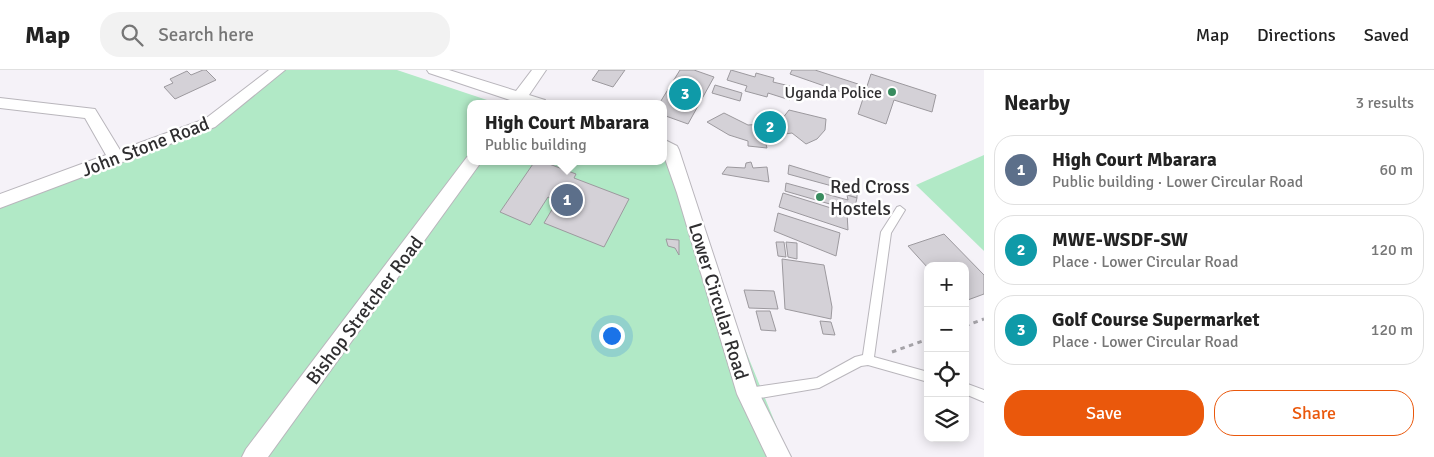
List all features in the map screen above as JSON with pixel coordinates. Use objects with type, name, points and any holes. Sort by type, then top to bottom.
[{"type":"street","name":"John Stone Road","points":[[0,201],[210,123],[278,70]]},
{"type":"street","points":[[434,70],[514,100]]},
{"type":"street","points":[[518,100],[539,70]]},
{"type":"street","points":[[0,103],[90,113],[116,158]]},
{"type":"street","name":"Lower Circular Road","points":[[667,148],[671,150],[677,168],[748,394],[779,457]]},
{"type":"street","name":"Bishop Stretcher Road","points":[[254,457],[470,165]]},
{"type":"lane","points":[[868,360],[886,232],[900,210]]},
{"type":"lane","points":[[748,394],[819,384],[859,361],[868,360],[924,376]]},
{"type":"lane","points":[[969,390],[984,396]]},
{"type":"path","points":[[969,325],[984,319]]},
{"type":"path","points":[[868,360],[924,340]]},
{"type":"green space","points":[[281,70],[397,70],[487,100],[467,100],[467,165],[667,165],[668,160],[789,457],[0,457],[0,206],[211,125]]},
{"type":"green space","points":[[984,155],[984,251],[916,185]]},
{"type":"building","points":[[206,70],[216,80],[175,99],[164,87],[173,83],[170,79],[187,71],[191,75]]},
{"type":"building","points":[[599,70],[625,70],[613,87],[592,80]]},
{"type":"building","points":[[680,70],[694,70],[714,77],[688,124],[667,116],[667,100],[661,100]]},
{"type":"building","points":[[731,70],[755,77],[756,73],[774,78],[773,82],[794,87],[790,100],[768,93],[767,97],[745,91],[747,86],[727,80]]},
{"type":"building","points":[[792,70],[815,70],[858,84],[853,96],[790,74]]},
{"type":"building","points":[[871,74],[936,95],[932,112],[894,100],[886,124],[858,114]]},
{"type":"building","points":[[715,85],[742,93],[740,101],[712,93]]},
{"type":"building","points":[[789,110],[826,119],[825,130],[817,139],[806,144],[792,133],[764,137],[767,148],[748,146],[748,141],[729,135],[707,122],[724,113],[748,125],[779,123]]},
{"type":"building","points":[[751,162],[753,168],[767,167],[769,182],[722,174],[727,167],[745,168],[746,163]]},
{"type":"building","points":[[532,165],[552,165],[576,174],[574,178],[629,199],[604,247],[544,223],[557,201],[548,197],[530,225],[500,212]]},
{"type":"building","name":"Red Cross Hostels","points":[[789,165],[857,186],[857,198],[847,195],[843,189],[788,174]]},
{"type":"building","name":"Red Cross Hostels","points":[[786,183],[848,200],[847,195],[857,198],[854,211],[785,191]]},
{"type":"building","points":[[783,193],[847,213],[848,230],[779,207]]},
{"type":"building","points":[[778,213],[840,233],[836,256],[774,231]]},
{"type":"building","points":[[944,234],[984,275],[984,294],[969,300],[969,262],[924,262],[924,264],[908,246]]},
{"type":"building","points":[[666,239],[679,240],[679,255],[675,248],[668,246]]},
{"type":"building","points":[[776,242],[784,242],[786,257],[778,256]]},
{"type":"building","points":[[786,242],[797,243],[797,259],[788,257]]},
{"type":"building","points":[[782,259],[824,265],[832,307],[831,319],[785,309]]},
{"type":"building","points":[[744,290],[774,291],[778,309],[749,308]]},
{"type":"building","points":[[756,311],[770,311],[776,331],[761,330]]},
{"type":"building","points":[[820,321],[831,322],[835,335],[823,334]]},
{"type":"place","name":"Uganda Police","points":[[892,92]]},
{"type":"place","name":"Golf Course Supermarket","points":[[685,94]]},
{"type":"place","name":"MWE-WSDF-SW","points":[[770,127]]},
{"type":"place","name":"Red Cross Hostels","points":[[820,197]]},
{"type":"place","name":"High Court Mbarara","points":[[567,200]]}]
